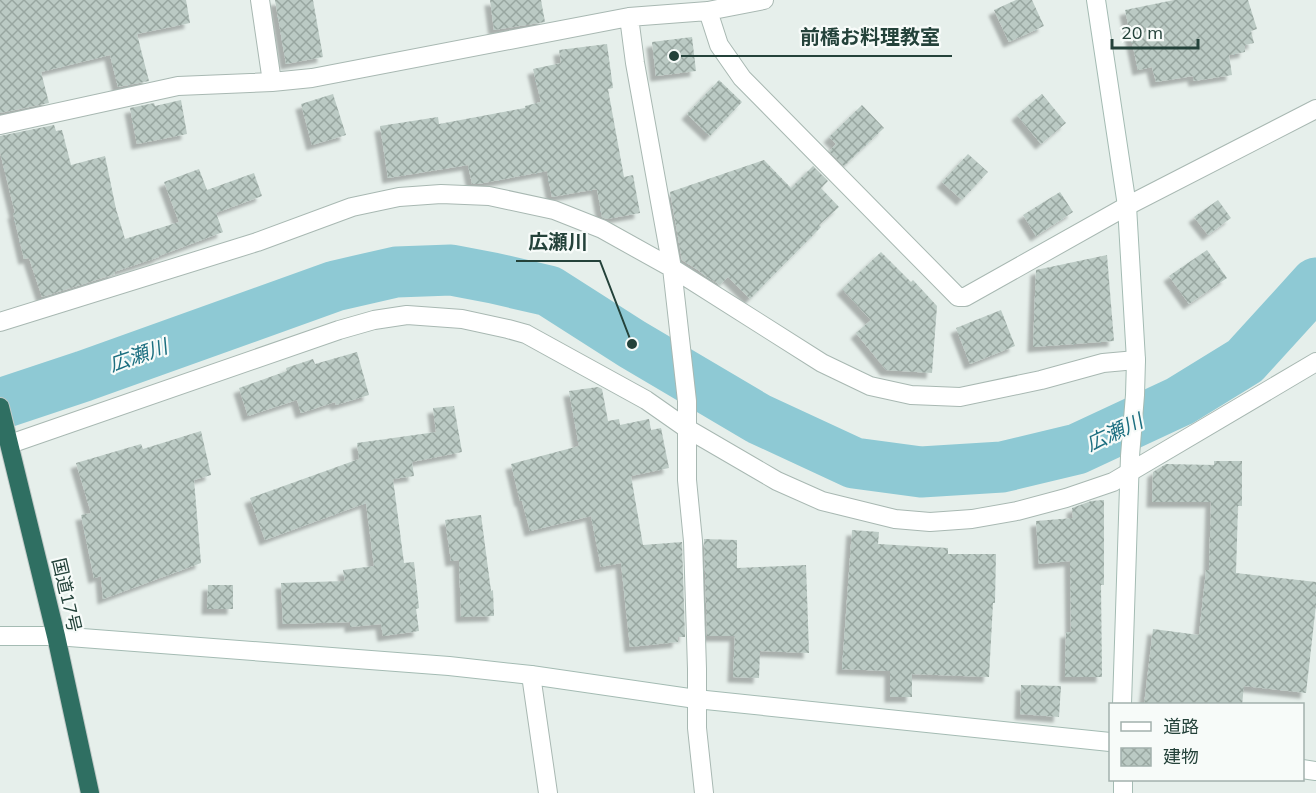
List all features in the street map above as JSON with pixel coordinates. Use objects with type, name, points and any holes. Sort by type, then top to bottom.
[{"type":"highway","name":"国道17号","points":[[0,407],[56,636],[90,793]]},
{"type":"street","points":[[260,0],[272,82]]},
{"type":"street","points":[[0,125],[178,86],[312,78],[629,17],[708,10],[764,0]]},
{"type":"street","points":[[1096,0],[1127,206],[1136,360],[1122,703]]},
{"type":"street","points":[[708,10],[718,45],[742,78],[958,297],[965,297],[1127,206],[1316,109]]},
{"type":"street","points":[[629,17],[635,63],[672,268],[687,401],[687,480],[693,553],[697,728],[704,793]]},
{"type":"street","points":[[0,322],[257,242],[352,207],[399,197],[441,194],[489,196],[554,210],[603,229],[672,268],[822,363],[870,386],[910,395],[960,397],[1041,380],[1103,363],[1136,360]]},
{"type":"street","points":[[7,435],[374,320],[407,315],[462,319],[526,334],[646,400],[686,428],[777,481],[822,501],[896,519],[930,522],[972,519],[1017,511],[1113,482],[1130,464],[1316,362]]},
{"type":"street","points":[[0,636],[56,636],[449,666],[531,675],[696,699],[1109,742]]},
{"type":"street","points":[[531,675],[548,793]]},
{"type":"building","points":[[0,0],[186,0],[190,23],[137,34],[149,81],[118,87],[110,55],[41,72],[49,103],[0,113]]},
{"type":"building","points":[[275,0],[313,0],[323,57],[286,64]]},
{"type":"building","points":[[490,0],[541,0],[545,22],[494,30]]},
{"type":"building","points":[[1016,0],[1032,0],[1044,26],[1009,42],[994,10]]},
{"type":"building","points":[[1174,0],[1248,0],[1257,29],[1251,31],[1254,43],[1245,45],[1245,52],[1229,55],[1232,75],[1194,81],[1193,76],[1156,82],[1152,67],[1138,70],[1125,10]]},
{"type":"building","points":[[692,37],[696,71],[656,76],[652,42]]},
{"type":"building","points":[[607,44],[613,88],[608,89],[624,177],[633,175],[640,213],[607,219],[602,217],[597,189],[552,197],[547,171],[478,184],[472,184],[468,165],[388,178],[380,126],[438,117],[439,124],[525,108],[525,106],[541,102],[533,69],[561,63],[559,50]]},
{"type":"building","points":[[719,80],[742,102],[710,136],[687,114]]},
{"type":"building","points":[[333,94],[346,135],[312,145],[301,104]]},
{"type":"building","points":[[1042,94],[1066,123],[1041,144],[1017,115]]},
{"type":"building","points":[[181,100],[187,134],[137,144],[130,108],[154,103],[155,106]]},
{"type":"building","points":[[862,105],[884,128],[844,166],[829,151],[836,144],[829,137]]},
{"type":"building","points":[[54,125],[56,131],[62,130],[71,165],[105,156],[125,239],[179,222],[164,182],[199,169],[207,190],[254,173],[262,196],[216,213],[223,232],[114,272],[115,274],[42,297],[29,258],[24,259],[0,152],[0,136]]},
{"type":"building","points":[[968,154],[988,172],[962,200],[942,182]]},
{"type":"building","points":[[764,160],[791,188],[813,166],[828,181],[821,188],[839,207],[819,225],[821,227],[750,299],[728,277],[720,285],[682,260],[670,192]]},
{"type":"building","points":[[1060,192],[1073,212],[1036,236],[1023,215]]},
{"type":"building","points":[[1218,200],[1231,218],[1208,235],[1194,217]]},
{"type":"building","points":[[1207,250],[1227,278],[1189,304],[1169,276]]},
{"type":"building","points":[[881,252],[911,282],[913,280],[937,306],[932,373],[886,370],[856,333],[871,320],[842,289]]},
{"type":"building","points":[[1107,255],[1114,341],[1033,347],[1036,270]]},
{"type":"building","points":[[1001,310],[1015,346],[970,364],[956,328]]},
{"type":"building","points":[[357,352],[369,395],[336,405],[335,402],[301,413],[297,400],[248,416],[239,388],[313,359],[315,364]]},
{"type":"building","points":[[598,387],[602,389],[608,421],[619,419],[620,425],[649,419],[651,430],[661,428],[669,468],[631,476],[643,545],[682,542],[685,637],[678,637],[678,642],[630,647],[621,563],[601,567],[591,516],[530,531],[522,501],[520,501],[511,464],[579,446],[569,391]]},
{"type":"building","points":[[454,406],[462,452],[412,462],[414,476],[393,479],[404,563],[414,562],[419,631],[383,636],[381,624],[350,627],[350,622],[283,624],[281,583],[345,581],[343,570],[374,566],[366,503],[265,540],[250,498],[359,459],[357,443],[436,432],[433,408]]},
{"type":"building","points":[[201,431],[211,475],[194,480],[201,563],[103,599],[101,576],[94,578],[81,515],[91,513],[76,463],[141,444],[143,449]]},
{"type":"building","points":[[1214,461],[1242,461],[1242,506],[1238,506],[1236,573],[1316,582],[1316,605],[1306,693],[1244,686],[1242,703],[1144,703],[1153,629],[1199,635],[1206,570],[1209,570],[1211,502],[1152,502],[1153,472],[1166,464],[1214,465]]},
{"type":"building","points":[[1104,500],[1104,585],[1101,585],[1102,677],[1065,677],[1066,632],[1071,632],[1070,561],[1039,564],[1036,521],[1073,518],[1072,508],[1091,501]]},
{"type":"building","points":[[481,515],[491,591],[493,590],[494,616],[461,617],[459,560],[451,561],[445,520]]},
{"type":"building","points":[[852,530],[879,532],[878,544],[948,548],[948,554],[996,554],[989,677],[912,674],[912,697],[890,697],[890,671],[842,669]]},
{"type":"building","points":[[704,539],[737,540],[737,568],[806,565],[809,653],[760,651],[759,678],[733,677],[735,636],[707,636]]},
{"type":"building","points":[[208,585],[233,585],[233,609],[207,609]]},
{"type":"building","points":[[1021,685],[1061,686],[1059,717],[1020,714]]},
{"type":"waterway","name":"広瀬川","points":[[0,404],[335,286],[396,272],[451,270],[549,291],[632,344],[759,419],[854,463],[921,472],[1002,467],[1077,449],[1180,401],[1245,361],[1316,283]]},
{"type":"place","name":"前橋お料理教室","points":[[674,56]]},
{"type":"place","name":"広瀬川","points":[[632,344]]}]
